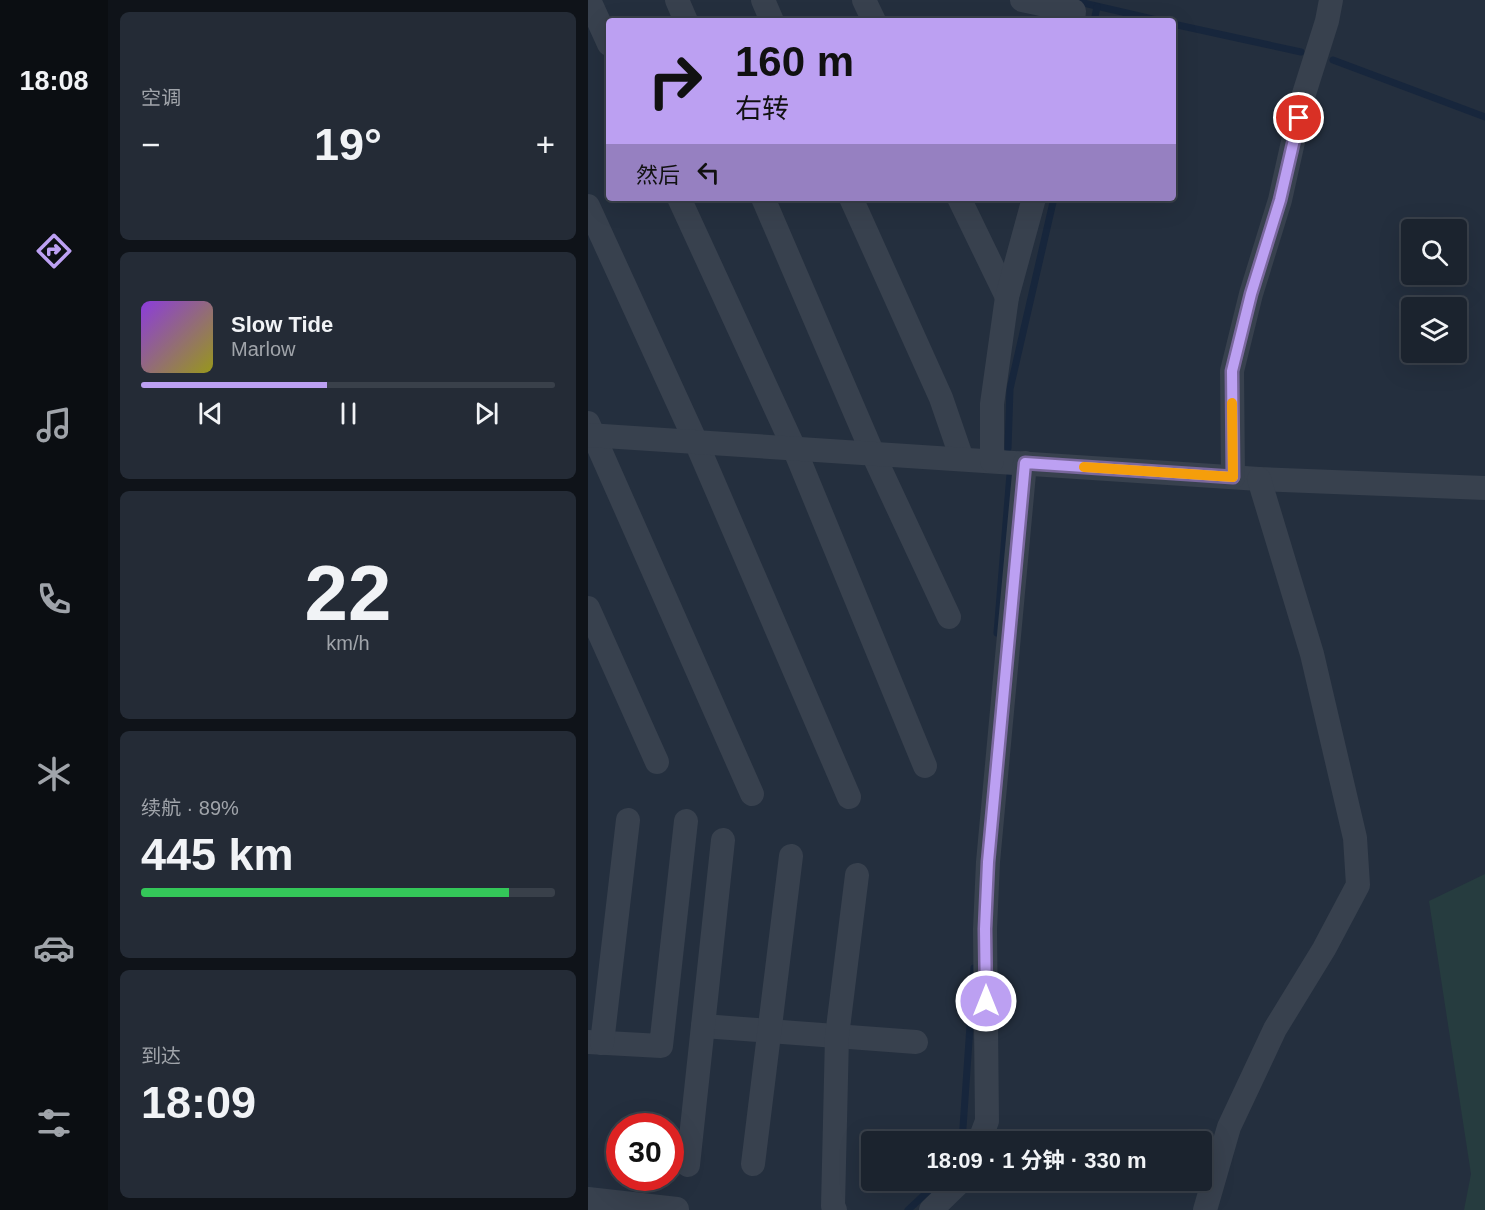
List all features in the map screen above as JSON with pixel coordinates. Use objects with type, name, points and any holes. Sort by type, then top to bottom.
[{"type":"street","points":[[589,0],[606,37]]},
{"type":"street","points":[[677,0],[685,18]]},
{"type":"street","points":[[763,0],[771,18]]},
{"type":"street","points":[[864,0],[873,18]]},
{"type":"street","points":[[1022,0],[1074,11],[1073,18]]},
{"type":"street","points":[[1233,477],[1232,371],[1251,294],[1280,200],[1303,97],[1327,21],[1331,0]]},
{"type":"street","points":[[680,201],[794,448],[925,766]]},
{"type":"street","points":[[764,201],[873,454],[948,617]]},
{"type":"street","points":[[852,201],[941,398],[962,459]]},
{"type":"street","points":[[960,201],[1007,297]]},
{"type":"street","points":[[992,461],[992,404],[1007,297],[1033,201]]},
{"type":"street","points":[[588,206],[696,442],[849,797]]},
{"type":"street","points":[[752,794],[590,431],[696,442],[1259,479],[1485,488]]},
{"type":"street","points":[[983,1131],[987,1121],[985,929],[988,862],[1025,463]]},
{"type":"street","points":[[1205,1210],[1229,1127],[1275,1029],[1324,949],[1358,885],[1355,838],[1312,654],[1259,479]]},
{"type":"street","points":[[588,608],[657,762]]},
{"type":"street","points":[[628,820],[595,1042],[661,1046],[686,821]]},
{"type":"street","points":[[688,1165],[723,840]]},
{"type":"street","points":[[753,1164],[790,856]]},
{"type":"street","points":[[835,1210],[833,1206],[837,1036],[857,874]]},
{"type":"street","points":[[703,1026],[916,1042]]},
{"type":"street","points":[[931,1210],[951,1191]]},
{"type":"street","points":[[588,1199],[677,1209]]},
{"type":"green space","points":[[1485,874],[1485,1210],[1464,1210],[1471,1174],[1429,901]]},
{"type":"waterway","points":[[1075,1],[1148,18]]},
{"type":"waterway","points":[[1095,18],[1097,7]]},
{"type":"waterway","points":[[1176,25],[1301,52]]},
{"type":"waterway","points":[[1333,60],[1485,117]]},
{"type":"waterway","points":[[1008,448],[1010,389],[1053,201]]},
{"type":"waterway","points":[[997,633],[1010,474]]},
{"type":"waterway","points":[[963,1131],[974,968]]},
{"type":"waterway","points":[[908,1210],[928,1191]]},
{"type":"slow traffic","points":[[1084,467],[1233,477],[1232,403]]},
{"type":"route","points":[[986,1001],[985,929],[988,862],[1025,463],[1233,477],[1232,371],[1251,294],[1280,200],[1299,118]]}]
